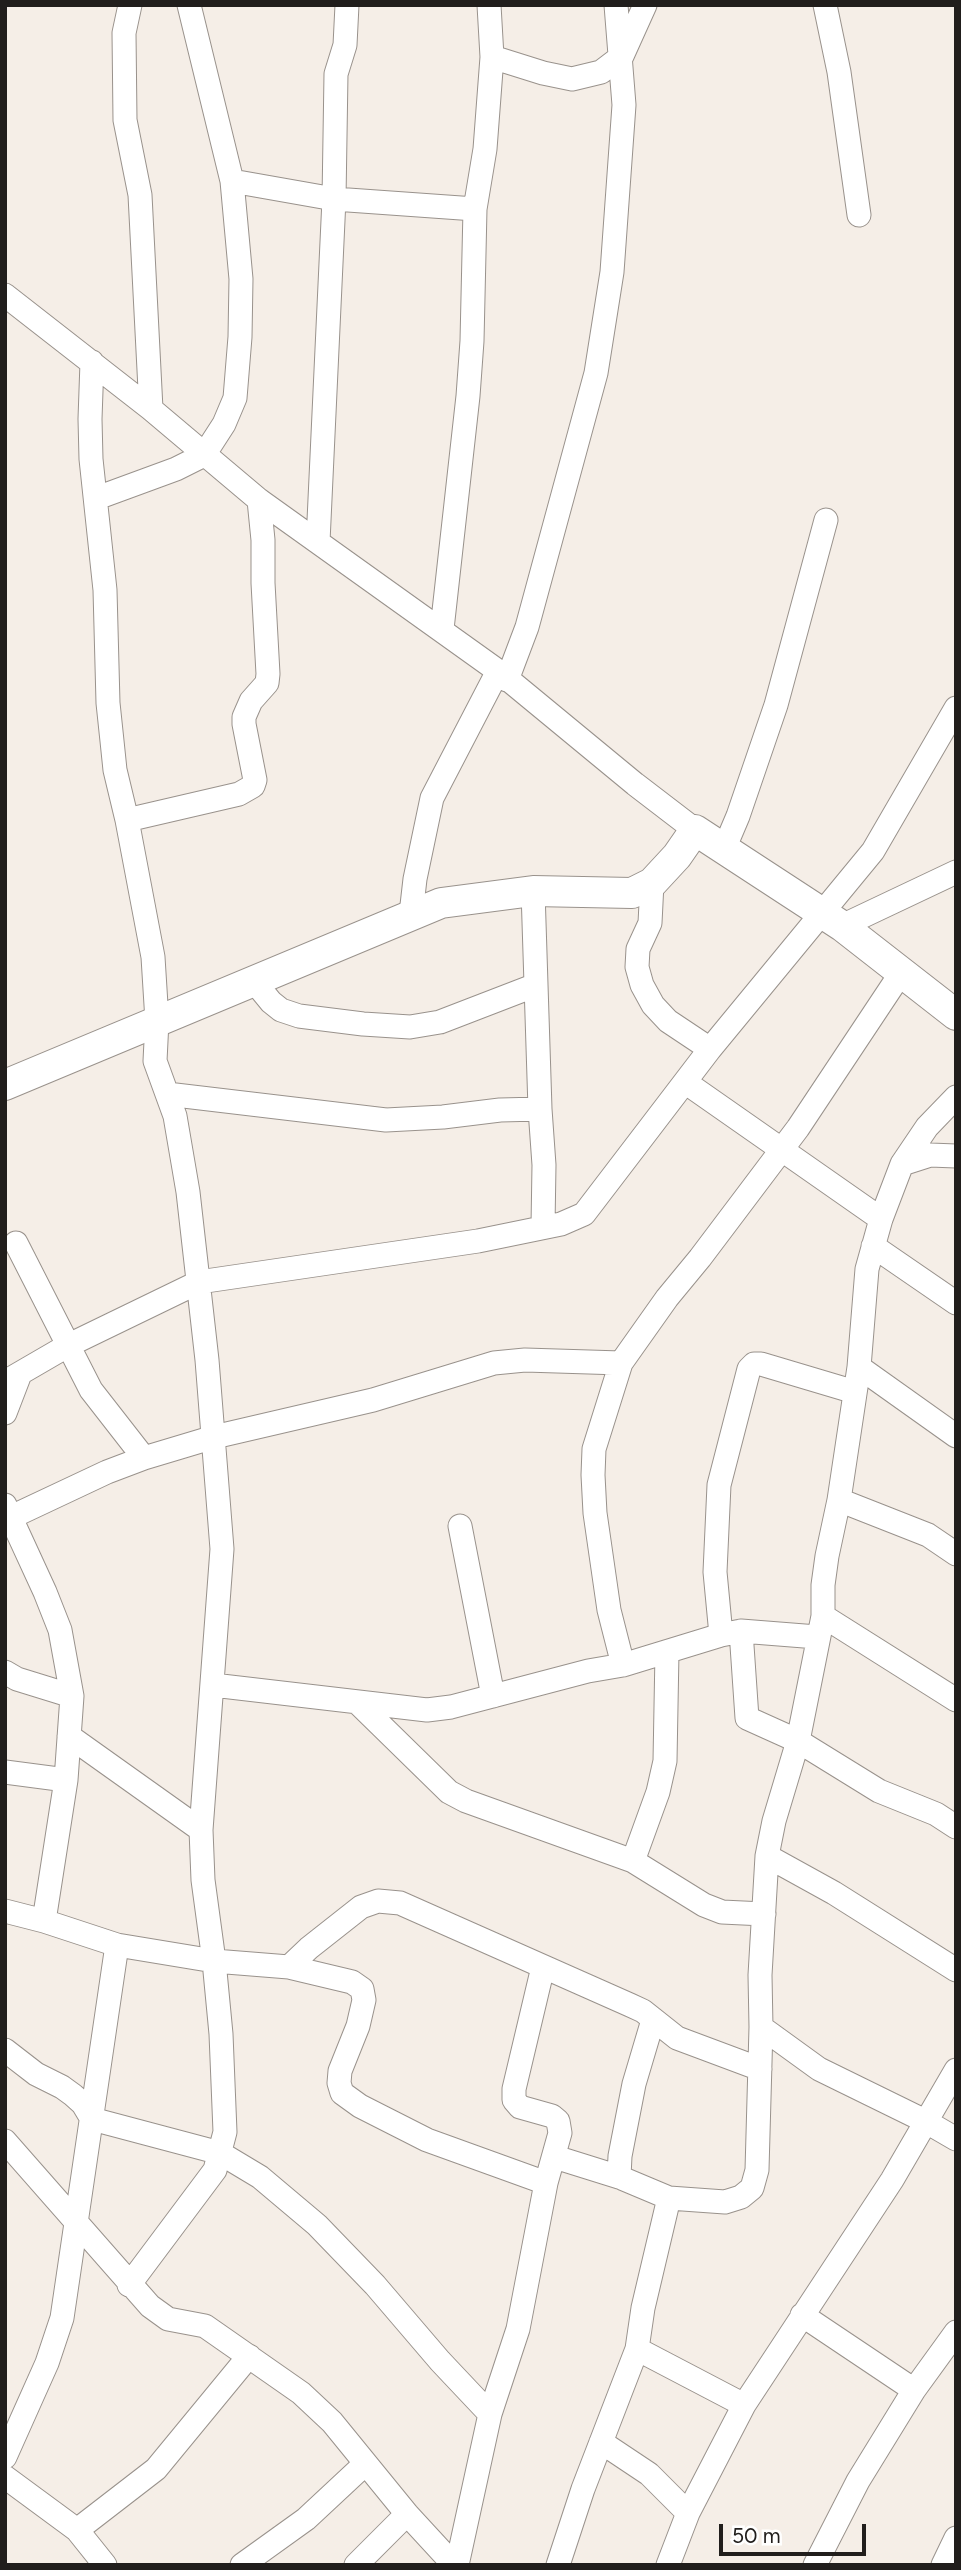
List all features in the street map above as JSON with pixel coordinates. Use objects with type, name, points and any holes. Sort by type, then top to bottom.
[{"type":"street","points":[[130,5],[124,33],[125,120],[140,195],[151,409]]},
{"type":"street","points":[[97,498],[176,470],[204,455],[224,424],[235,398],[241,279],[232,181],[189,5]]},
{"type":"street","points":[[318,542],[334,198],[336,74],[345,45],[347,5]]},
{"type":"street","points":[[442,629],[468,396],[475,209],[485,149],[492,57],[489,5]]},
{"type":"street","points":[[411,914],[415,879],[432,798],[527,627],[596,373],[612,272],[624,105],[617,5]]},
{"type":"street","points":[[492,57],[572,79],[601,72],[622,56],[645,5]]},
{"type":"street","points":[[825,5],[839,72],[859,215]]},
{"type":"street","points":[[232,181],[334,198],[475,209]]},
{"type":"street","points":[[5,295],[151,409],[259,500],[442,629],[635,785],[695,830],[832,920],[956,1014]]},
{"type":"street","points":[[92,362],[91,459],[105,590],[108,703],[115,770],[153,957],[157,1021],[155,1061],[176,1116],[180,1140],[199,1282],[222,1549],[201,1830],[203,1880],[221,2034],[225,2132],[215,2170],[129,2285]]},
{"type":"street","points":[[127,820],[239,794],[253,786],[255,780],[244,717],[251,701],[267,683],[268,674],[259,500]]},
{"type":"street","points":[[724,849],[776,705],[826,520]]},
{"type":"street","points":[[5,1413],[13,1378],[66,1346],[199,1282],[478,1241],[561,1224],[584,1214],[710,1049],[832,920],[956,708]]},
{"type":"street","points":[[5,1086],[441,903],[533,891],[632,893],[652,883],[677,856],[695,830]]},
{"type":"street","points":[[832,920],[956,872]]},
{"type":"street","points":[[415,879],[441,903]]},
{"type":"street","points":[[652,883],[650,923],[638,949],[637,967],[642,985],[653,1005],[668,1021],[710,1049]]},
{"type":"street","points":[[533,891],[544,1166],[542,1226]]},
{"type":"street","points":[[623,1665],[607,1598],[595,1513],[593,1475],[594,1449],[621,1363],[661,1306],[798,1128],[901,973]]},
{"type":"street","points":[[253,980],[281,1010],[299,1016],[410,1027],[440,1022],[536,985]]},
{"type":"street","points":[[685,1082],[881,1219]]},
{"type":"street","points":[[167,1094],[386,1119],[540,1109]]},
{"type":"street","points":[[555,2157],[619,2177],[669,2198],[725,2202],[741,2197],[752,2188],[757,2170],[760,1976],[767,1856],[797,1741],[820,1627],[826,1566],[859,1367],[866,1269],[902,1164],[927,1127],[956,1097]]},
{"type":"street","points":[[902,1164],[930,1155],[956,1156]]},
{"type":"street","points":[[16,1243],[66,1346],[91,1390],[144,1458]]},
{"type":"street","points":[[873,1246],[956,1303]]},
{"type":"street","points":[[44,1921],[66,1780],[72,1696],[60,1630],[45,1592],[7,1514],[144,1458],[214,1437],[373,1400],[494,1363],[525,1360],[621,1363]]},
{"type":"street","points":[[855,1392],[761,1364],[754,1364],[749,1369],[719,1485],[715,1572],[731,1633],[747,1718],[797,1741],[879,1791],[936,1814],[956,1827]]},
{"type":"street","points":[[859,1367],[956,1436]]},
{"type":"street","points":[[839,1500],[928,1535],[956,1554]]},
{"type":"street","points":[[460,1526],[493,1696]]},
{"type":"street","points":[[213,1685],[427,1710],[451,1707],[588,1671],[623,1665],[731,1633],[820,1627],[956,1700]]},
{"type":"street","points":[[633,1861],[658,1792],[665,1761],[667,1652]]},
{"type":"street","points":[[5,1672],[18,1679],[72,1696]]},
{"type":"street","points":[[358,1703],[449,1792],[466,1801],[633,1861],[705,1905],[722,1912],[764,1914]]},
{"type":"street","points":[[69,1736],[201,1830]]},
{"type":"street","points":[[5,1772],[66,1780]]},
{"type":"street","points":[[767,1856],[834,1893],[956,1970]]},
{"type":"street","points":[[289,1968],[309,1948],[361,1907],[378,1901],[400,1903],[630,2005],[677,2038],[760,2069]]},
{"type":"street","points":[[5,1912],[44,1921],[117,1945],[214,1961],[289,1968],[352,1982],[362,1989],[364,2000],[358,2026],[340,2071],[342,2093],[360,2106],[427,2140],[547,2183]]},
{"type":"street","points":[[5,2457],[47,2363],[58,2331],[77,2222],[117,1945]]},
{"type":"street","points":[[455,2565],[490,2414],[518,2329],[547,2183],[560,2133],[558,2121],[552,2116],[520,2107],[514,2100],[543,1967]]},
{"type":"street","points":[[619,2177],[620,2156],[634,2084],[653,2020]]},
{"type":"street","points":[[761,2027],[819,2068],[925,2121],[956,2140]]},
{"type":"street","points":[[5,2050],[36,2074],[73,2095],[83,2104],[92,2119],[220,2153],[260,2177],[317,2225],[375,2285],[490,2414]]},
{"type":"street","points":[[668,2565],[688,2513],[744,2405],[892,2180],[956,2070]]},
{"type":"street","points":[[5,2141],[150,2306],[168,2319],[205,2326],[301,2393],[332,2422],[407,2514],[455,2565]]},
{"type":"street","points":[[558,2565],[575,2511],[637,2349],[643,2308],[669,2198]]},
{"type":"street","points":[[802,2315],[914,2390]]},
{"type":"street","points":[[816,2565],[858,2480],[914,2390],[956,2332]]},
{"type":"street","points":[[637,2349],[744,2405]]},
{"type":"street","points":[[77,2530],[156,2469],[249,2356]]},
{"type":"street","points":[[601,2442],[649,2474],[688,2513]]},
{"type":"street","points":[[242,2565],[306,2519],[365,2464]]},
{"type":"street","points":[[5,2477],[77,2530],[105,2565]]},
{"type":"street","points":[[356,2565],[407,2514]]},
{"type":"street","points":[[943,2565],[956,2538]]}]
